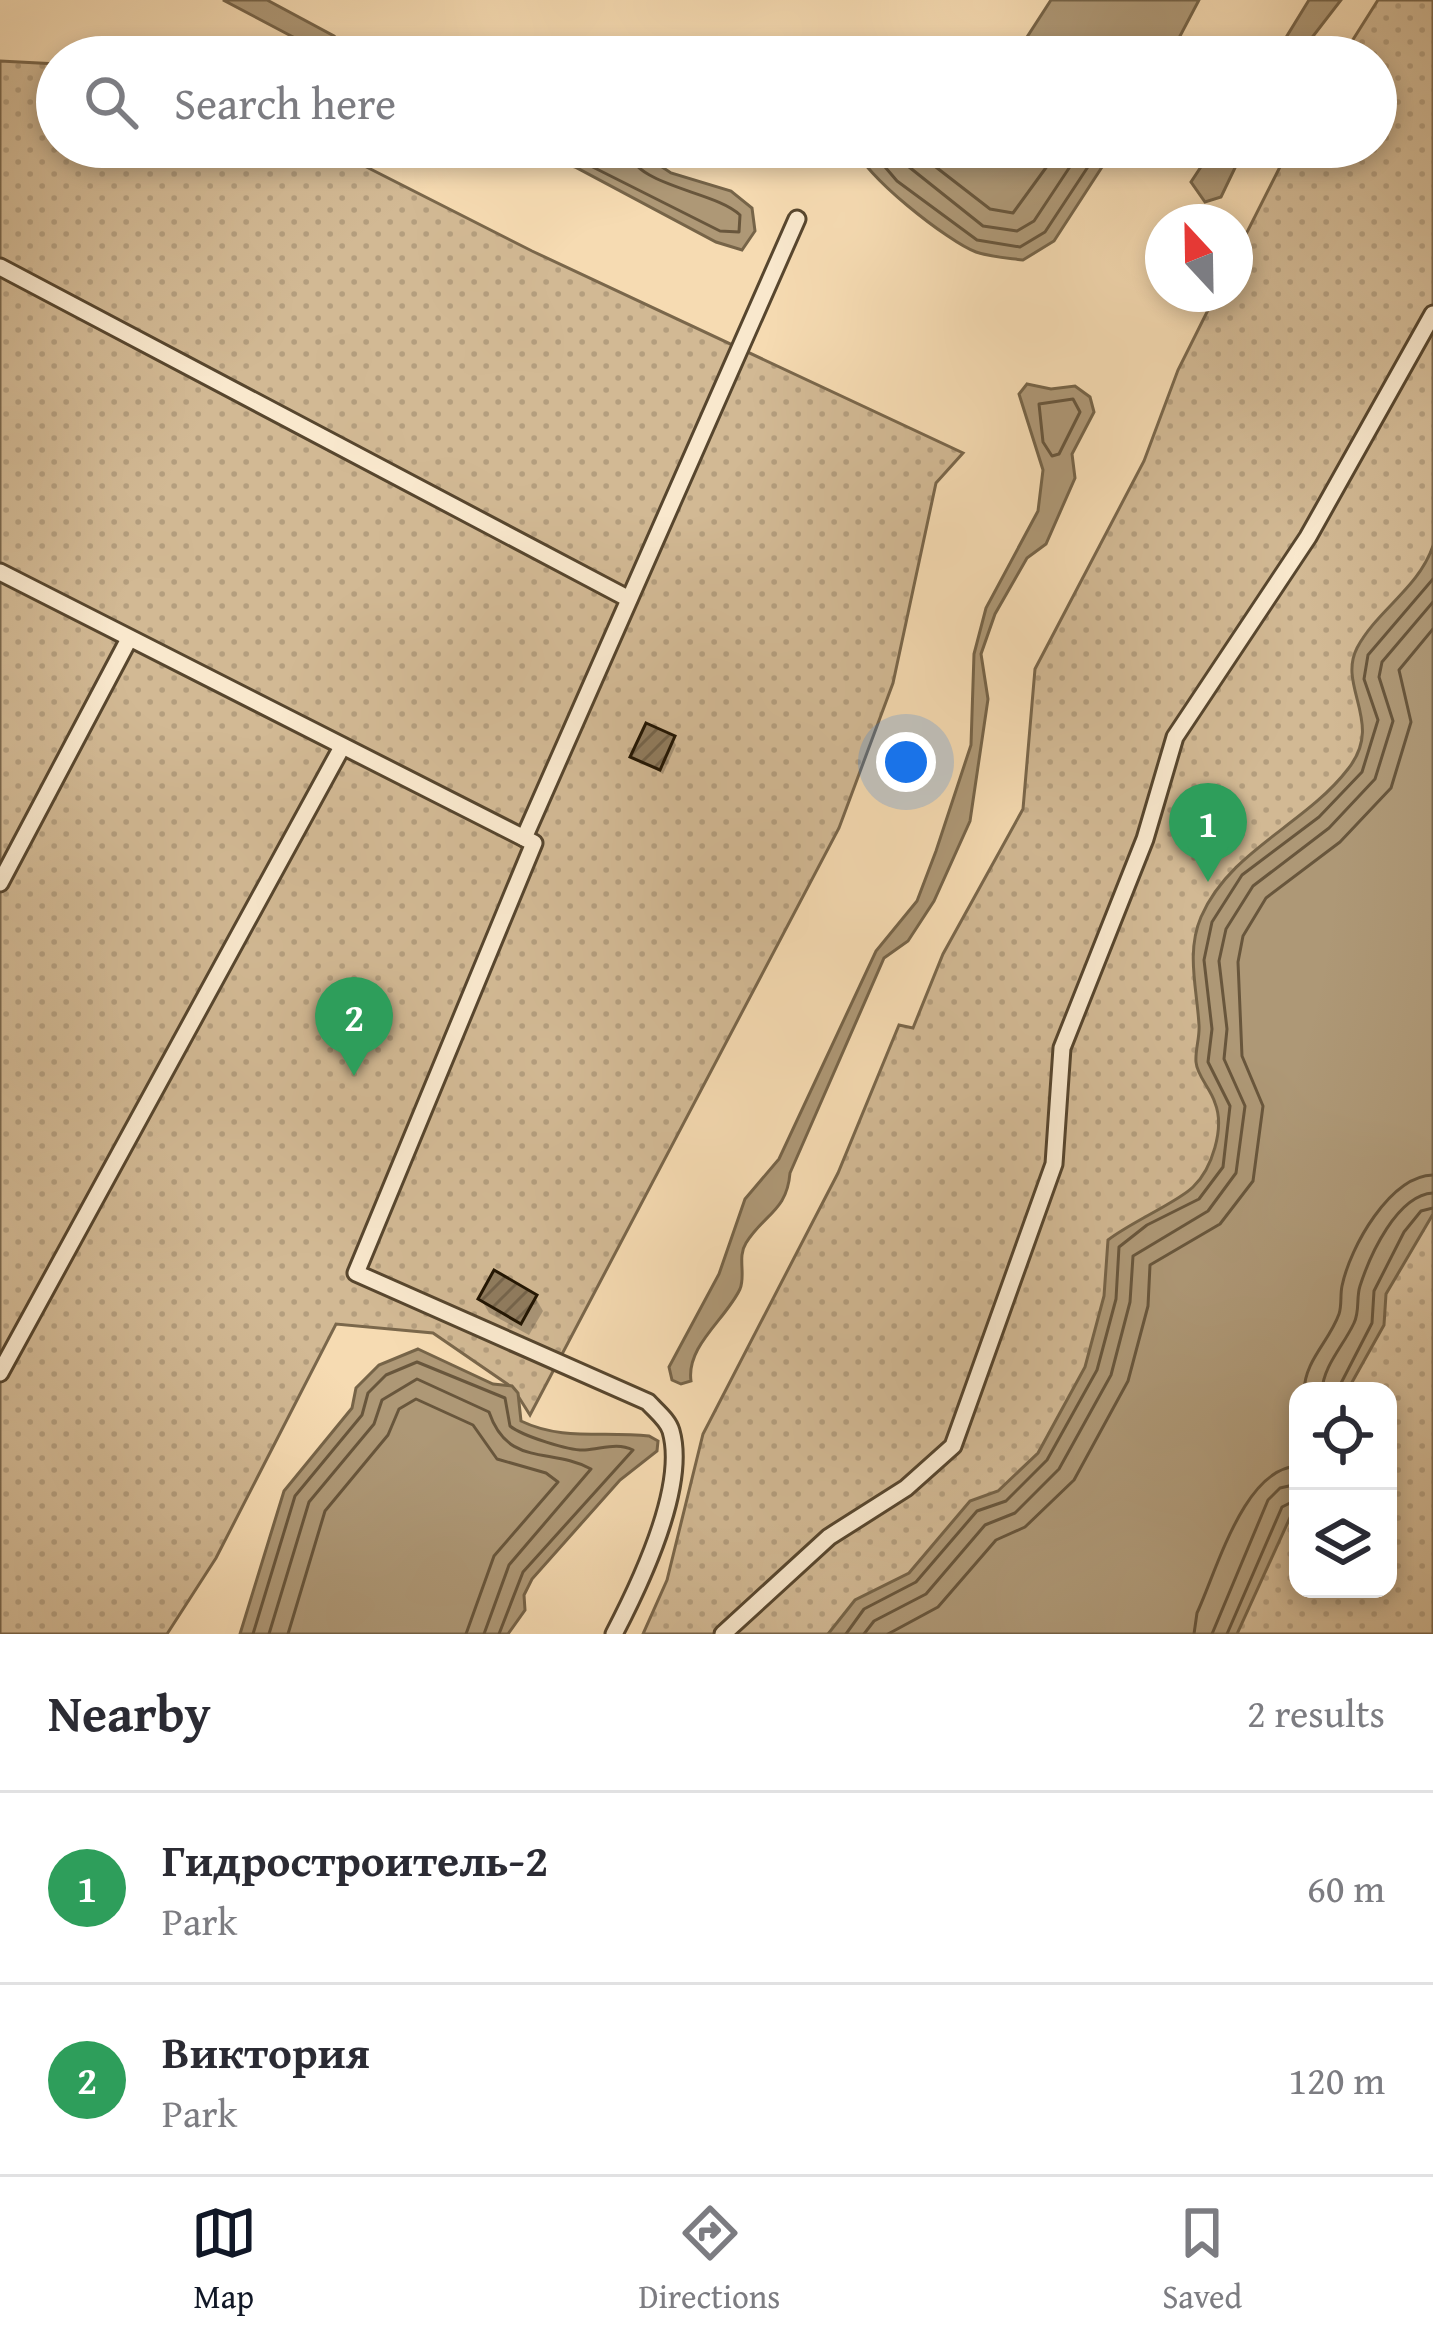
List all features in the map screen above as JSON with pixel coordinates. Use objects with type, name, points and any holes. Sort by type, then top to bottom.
[{"type":"lane","points":[[524,838],[797,218]]},
{"type":"lane","points":[[0,267],[629,599]]},
{"type":"lane","points":[[723,1634],[829,1537],[906,1488],[953,1446],[1054,1164],[1062,1048],[1145,839],[1175,737],[1308,537],[1433,314]]},
{"type":"lane","points":[[0,572],[534,843],[356,1273],[648,1402],[670,1425],[676,1463],[643,1580],[614,1634]]},
{"type":"lane","points":[[0,883],[129,639]]},
{"type":"lane","points":[[0,1373],[342,747]]},
{"type":"shaded area","points":[[1378,0],[1433,0],[1433,1634],[643,1634],[667,1580],[703,1434],[838,1173],[899,1025],[913,1028],[943,954],[1023,809],[1035,669],[1144,461],[1178,370],[1207,312],[1253,312],[1253,220],[1279,168],[1397,168],[1397,36],[1355,36]]},
{"type":"shaded area","points":[[0,61],[36,63],[36,168],[368,168],[532,251],[963,453],[936,483],[893,683],[839,828],[530,1415],[513,1388],[433,1333],[336,1324],[216,1558],[167,1634],[0,1634]]},
{"type":"water","points":[[223,0],[267,0],[334,36],[291,36]]},
{"type":"water","points":[[1051,0],[1199,0],[1180,36],[1028,36]]},
{"type":"water","points":[[1309,0],[1341,0],[1313,36],[1287,36]]},
{"type":"water","points":[[577,168],[664,168],[731,191],[752,208],[755,231],[742,250],[716,242]]},
{"type":"water","points":[[868,168],[1101,168],[1054,241],[1023,260],[964,246],[907,206]]},
{"type":"water","points":[[1200,168],[1235,168],[1221,197],[1205,202],[1191,182]]},
{"type":"water","points":[[1027,384],[1051,389],[1075,386],[1090,397],[1094,412],[1072,454],[1075,478],[1046,544],[1027,558],[995,614],[981,654],[988,699],[970,821],[934,901],[908,941],[884,958],[784,1196],[746,1243],[740,1289],[701,1344],[691,1381],[681,1384],[672,1380],[669,1367],[719,1274],[745,1199],[779,1159],[876,951],[917,901],[936,851],[971,745],[974,654],[986,608],[1038,511],[1043,470],[1019,394]]},
{"type":"water","points":[[1433,546],[1433,1214],[1386,1294],[1384,1325],[1352,1382],[1289,1382],[1289,1520],[1237,1634],[828,1634],[855,1600],[909,1573],[970,1501],[998,1491],[1038,1453],[1085,1367],[1104,1296],[1108,1240],[1186,1193],[1206,1170],[1215,1148],[1218,1113],[1196,1062],[1199,1025],[1193,957],[1201,917],[1230,873],[1331,789],[1348,769],[1362,736],[1352,677],[1357,648]]},
{"type":"water","points":[[418,1349],[493,1384],[512,1386],[518,1393],[521,1421],[568,1433],[649,1436],[658,1441],[657,1451],[620,1480],[532,1579],[524,1595],[525,1610],[508,1634],[240,1634],[284,1491],[352,1408],[356,1388],[379,1365]]},
{"type":"building","points":[[646,723],[675,736],[660,770],[630,757]]},
{"type":"building","points":[[494,1270],[537,1295],[521,1324],[478,1299]]},
{"type":"place","name":"Гидростроитель-2","points":[[1208,882]]},
{"type":"place","name":"Виктория","points":[[354,1076]]}]
